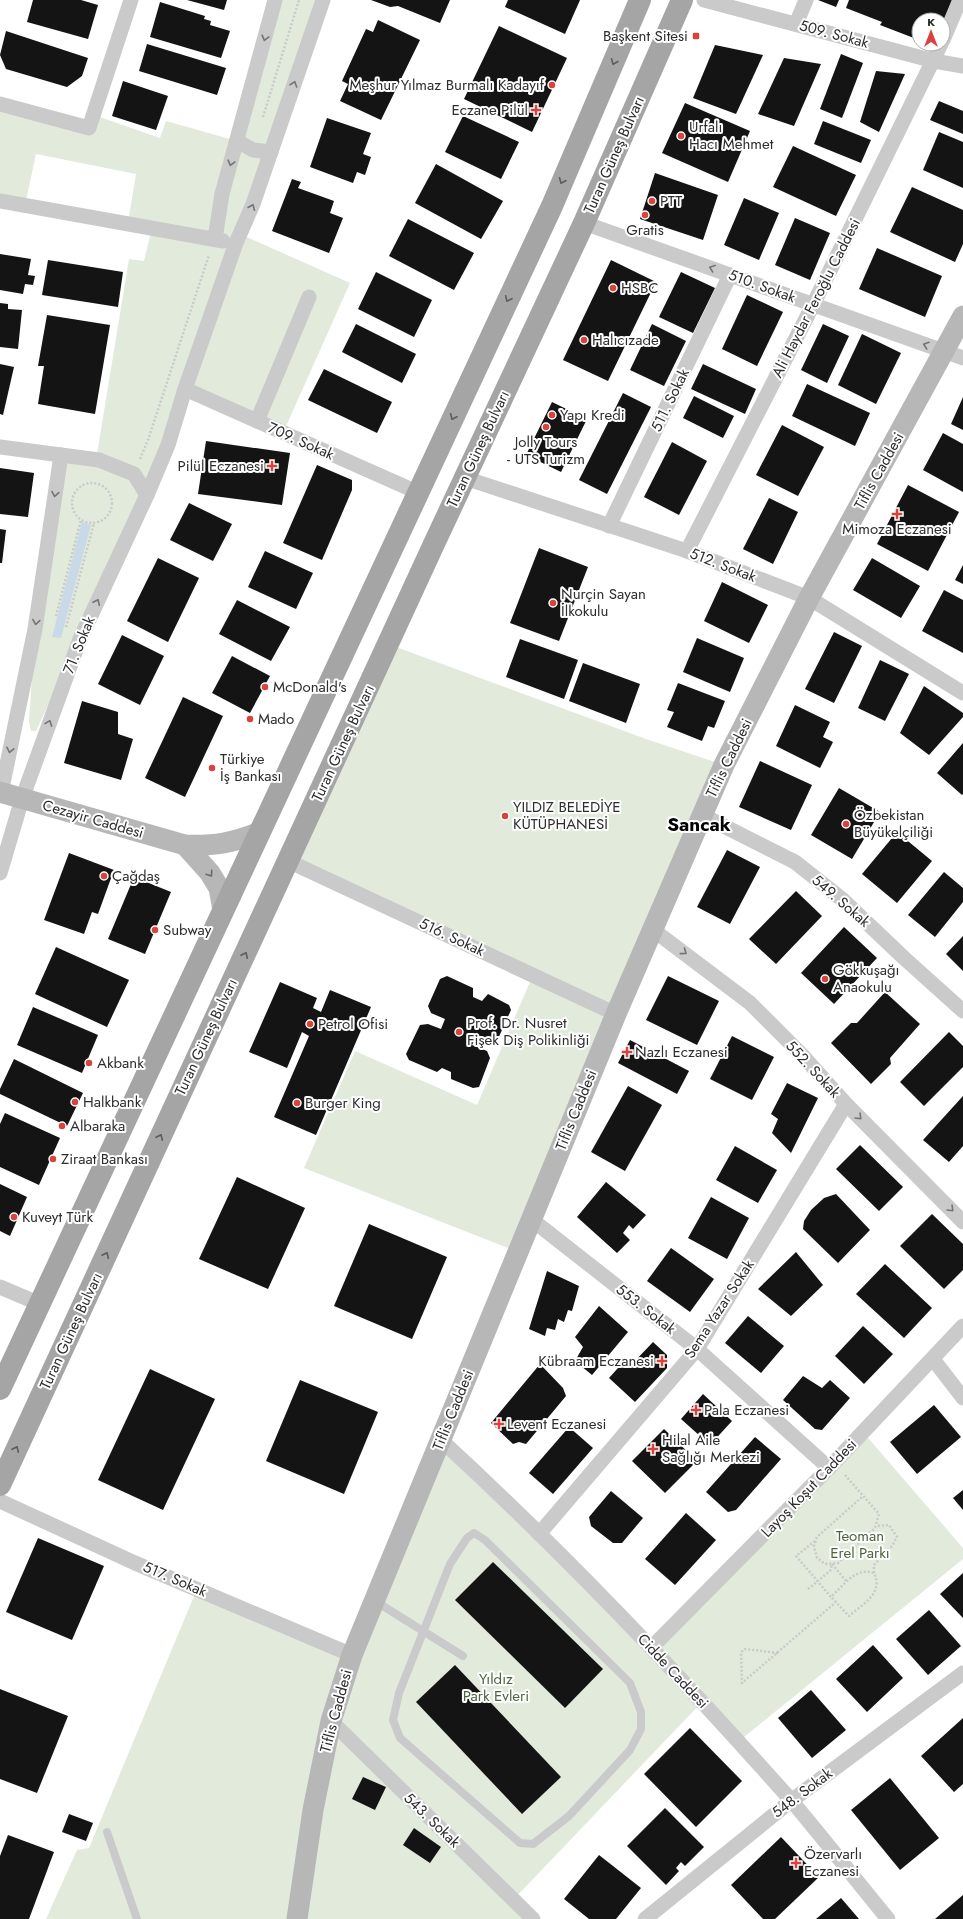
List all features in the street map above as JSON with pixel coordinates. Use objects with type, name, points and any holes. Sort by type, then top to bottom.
[{"type":"main road","points":[[0,1389],[417,492],[552,206],[640,0]]},
{"type":"main road","name":"Turan Güneş Bulvarı","points":[[0,1485],[584,223],[682,0]]},
{"type":"street","points":[[0,104],[89,128],[131,0]]},
{"type":"street","points":[[215,239],[222,194],[275,0]]},
{"type":"street","name":"71. Sokak","points":[[0,873],[22,799],[80,638],[147,495],[168,445],[185,389],[236,243],[253,204],[323,0]]},
{"type":"street","name":"509. Sokak","points":[[704,0],[934,61],[963,66]]},
{"type":"street","points":[[796,24],[806,0]]},
{"type":"street","points":[[951,21],[960,0]]},
{"type":"street","name":"Ali Haydar Feroğlu Caddesi","points":[[687,551],[813,305],[938,52]]},
{"type":"street","points":[[237,141],[253,150],[271,152]]},
{"type":"street","points":[[0,201],[236,243]]},
{"type":"street","name":"510. Sokak","points":[[584,223],[954,355]]},
{"type":"street","name":"511. Sokak","points":[[609,526],[730,275]]},
{"type":"street","points":[[257,421],[309,297]]},
{"type":"street","name":"Tiflis Caddesi","points":[[297,1919],[313,1810],[331,1721],[352,1655],[616,1014],[724,765],[809,598],[954,355],[963,316]]},
{"type":"street","name":"709. Sokak","points":[[185,389],[417,492]]},
{"type":"street","points":[[0,447],[99,460],[134,474],[147,495]]},
{"type":"street","points":[[0,793],[35,629],[61,455]]},
{"type":"street","name":"512. Sokak","points":[[465,478],[687,551],[809,598],[963,693]]},
{"type":"street","name":"Cezayir Caddesi","points":[[0,793],[185,845],[210,846],[229,844],[260,832]]},
{"type":"street","name":"549. Sokak","points":[[702,815],[795,862],[843,900],[963,1011]]},
{"type":"street","points":[[185,845],[210,873],[219,888],[223,910]]},
{"type":"street","name":"516. Sokak","points":[[288,861],[616,1014]]},
{"type":"street","name":"552. Sokak","points":[[652,929],[750,1003],[803,1056],[846,1104],[963,1222]]},
{"type":"street","name":"Sema Yazar Sokak","points":[[539,1534],[697,1349],[846,1104]]},
{"type":"street","name":"553. Sokak","points":[[531,1219],[697,1349],[831,1465]]},
{"type":"street","points":[[0,1287],[40,1304]]},
{"type":"street","name":"Layoş Koşut Caddesi","points":[[652,1647],[831,1465],[963,1326]]},
{"type":"street","points":[[933,1359],[963,1398]]},
{"type":"street","name":"Cidde Caddesi","points":[[441,1440],[539,1534],[652,1647],[791,1800],[888,1919]]},
{"type":"street","name":"517. Sokak","points":[[0,1500],[135,1563],[352,1655]]},
{"type":"street","name":"548. Sokak","points":[[645,1919],[791,1800],[963,1673]]},
{"type":"street","name":"543. Sokak","points":[[331,1721],[534,1919]]},
{"type":"lane","points":[[474,1533],[485,1540],[630,1683],[641,1712],[641,1729],[630,1750],[569,1816],[533,1844],[520,1843],[400,1738],[393,1720],[399,1694],[424,1630],[450,1564],[467,1538],[474,1533]]},
{"type":"lane","points":[[375,1601],[424,1630],[463,1656]]},
{"type":"lane","points":[[107,1832],[137,1919]]},
{"type":"path","points":[[262,120],[299,0]]},
{"type":"path","points":[[134,474],[148,440],[215,239]]},
{"type":"path","points":[[94,483],[105,489],[111,500],[111,506],[105,518],[94,523],[81,520],[73,510],[73,497],[81,486],[94,483]]},
{"type":"path","points":[[54,624],[81,520]]},
{"type":"path","points":[[64,633],[94,523]]},
{"type":"path","points":[[816,1541],[814,1546],[817,1558],[825,1564],[838,1563],[877,1526],[879,1514],[831,1465]]},
{"type":"path","points":[[863,1496],[816,1541],[811,1542],[796,1556],[849,1616],[873,1594],[878,1587],[878,1579],[874,1572],[874,1565],[892,1546],[897,1537],[889,1525],[877,1526]]},
{"type":"path","points":[[808,1589],[830,1571],[832,1564]]},
{"type":"path","points":[[832,1564],[847,1582]]},
{"type":"path","points":[[831,1597],[857,1573],[866,1570],[874,1572]]},
{"type":"path","points":[[778,1653],[745,1649],[741,1652],[742,1683],[778,1653],[836,1602]]},
{"type":"green space","points":[[275,0],[323,0],[240,234],[350,283],[283,433],[185,389],[147,495],[36,731],[31,731],[29,722],[35,629],[61,455],[96,460],[129,259],[144,261],[152,228],[128,223],[136,174],[36,154],[25,205],[0,201],[0,104],[89,128],[94,115],[160,138],[166,121],[237,141]]},
{"type":"green space","points":[[388,644],[646,739],[724,765],[518,1252],[304,1168],[355,1051],[477,1105],[533,975],[288,861]]},
{"type":"green space","points":[[863,1432],[963,1548],[963,1559],[738,1742],[702,1702],[514,1899],[533,1919],[46,1919],[77,1850],[89,1848],[197,1589],[352,1655],[441,1440],[652,1647]]},
{"type":"water","points":[[82,522],[91,525],[61,638],[52,637]]},
{"type":"building","points":[[33,0],[81,0],[98,5],[88,39],[27,22]]},
{"type":"building","points":[[187,0],[227,0],[224,10]]},
{"type":"building","points":[[371,0],[450,0],[440,23],[398,6],[390,7]]},
{"type":"building","points":[[508,0],[580,0],[565,34],[505,7]]},
{"type":"building","points":[[818,0],[839,0],[836,7]]},
{"type":"building","points":[[849,0],[952,0],[947,12],[911,12],[911,37],[880,25],[882,22],[846,8]]},
{"type":"building","points":[[160,2],[205,16],[204,19],[211,21],[210,25],[230,31],[221,58],[150,37]]},
{"type":"building","points":[[378,20],[420,40],[381,120],[340,101],[348,84],[342,81],[366,29],[373,32]]},
{"type":"building","points":[[499,26],[567,58],[532,132],[464,99]]},
{"type":"building","points":[[6,31],[88,58],[82,76],[67,87],[6,69],[0,55]]},
{"type":"building","points":[[147,44],[226,68],[217,95],[139,71]]},
{"type":"building","points":[[715,45],[763,55],[736,114],[693,98]]},
{"type":"building","points":[[841,54],[863,63],[842,118],[820,109]]},
{"type":"building","points":[[784,58],[821,64],[794,126],[758,114]]},
{"type":"building","points":[[876,71],[905,74],[879,132],[860,122]]},
{"type":"building","points":[[123,81],[168,96],[156,130],[112,116]]},
{"type":"building","points":[[939,101],[963,111],[963,134],[930,120]]},
{"type":"building","points":[[685,103],[750,131],[728,182],[662,153]]},
{"type":"building","points":[[463,116],[519,142],[501,179],[445,152]]},
{"type":"building","points":[[327,118],[371,133],[363,154],[371,157],[365,175],[357,172],[353,183],[310,167]]},
{"type":"building","points":[[823,121],[871,140],[861,163],[814,144]]},
{"type":"building","points":[[939,132],[963,142],[963,188],[923,170]]},
{"type":"building","points":[[793,146],[856,175],[836,216],[773,187]]},
{"type":"building","points":[[436,164],[503,201],[481,239],[415,203]]},
{"type":"building","points":[[655,173],[718,195],[703,240],[640,219]]},
{"type":"building","points":[[292,179],[301,182],[298,188],[334,201],[330,213],[343,218],[329,253],[272,231]]},
{"type":"building","points":[[912,187],[963,210],[963,244],[955,262],[890,232]]},
{"type":"building","points":[[744,198],[779,213],[759,260],[724,245]]},
{"type":"building","points":[[795,218],[830,233],[810,280],[775,265]]},
{"type":"building","points":[[408,219],[474,253],[454,290],[389,256]]},
{"type":"building","points":[[877,248],[942,276],[925,317],[859,289]]},
{"type":"building","points":[[0,254],[31,259],[28,275],[35,276],[33,285],[25,284],[23,294],[0,290]]},
{"type":"building","points":[[48,260],[123,272],[118,307],[42,295]]},
{"type":"building","points":[[611,260],[656,282],[608,381],[563,360]]},
{"type":"building","points":[[376,272],[432,300],[414,337],[358,309]]},
{"type":"building","points":[[681,272],[715,288],[693,333],[659,317]]},
{"type":"building","points":[[747,295],[783,312],[757,366],[722,349]]},
{"type":"building","points":[[0,303],[8,304],[8,309],[22,310],[18,349],[0,347]]},
{"type":"building","points":[[47,315],[110,325],[95,414],[38,404],[44,366],[38,366]]},
{"type":"building","points":[[356,324],[416,354],[402,383],[342,352]]},
{"type":"building","points":[[652,324],[686,341],[664,386],[630,370]]},
{"type":"building","points":[[823,324],[849,336],[827,383],[801,370]]},
{"type":"building","points":[[862,334],[901,353],[876,404],[838,385]]},
{"type":"building","points":[[0,364],[14,367],[3,415],[0,414]]},
{"type":"building","points":[[703,364],[756,389],[745,414],[691,389]]},
{"type":"building","points":[[324,369],[392,402],[377,433],[308,400]]},
{"type":"building","points":[[807,384],[870,413],[855,446],[792,416]]},
{"type":"building","points":[[623,393],[651,407],[607,494],[579,480]]},
{"type":"building","points":[[694,396],[734,416],[723,438],[683,418]]},
{"type":"building","points":[[963,397],[963,430],[951,424]]},
{"type":"building","points":[[552,402],[587,419],[561,472],[526,455]]},
{"type":"building","points":[[782,425],[824,447],[798,496],[756,475]]},
{"type":"building","points":[[943,433],[963,444],[963,492],[923,470]]},
{"type":"building","points":[[206,441],[290,453],[282,505],[198,494]]},
{"type":"building","points":[[672,442],[707,461],[679,515],[644,497]]},
{"type":"building","points":[[317,465],[352,480],[352,490],[322,560],[283,543]]},
{"type":"building","points":[[0,468],[34,473],[28,517],[0,514]]},
{"type":"building","points":[[908,485],[959,512],[928,571],[877,544]]},
{"type":"building","points":[[769,498],[798,512],[773,564],[743,549]]},
{"type":"building","points":[[189,503],[232,524],[213,561],[170,540]]},
{"type":"building","points":[[0,529],[6,530],[2,563],[0,563]]},
{"type":"building","points":[[539,548],[588,567],[559,641],[510,623]]},
{"type":"building","points":[[265,551],[313,573],[296,609],[248,587]]},
{"type":"building","points":[[158,558],[199,578],[168,642],[127,621]]},
{"type":"building","points":[[872,558],[920,586],[901,618],[853,590]]},
{"type":"building","points":[[963,565],[963,584],[955,580]]},
{"type":"building","points":[[722,582],[768,605],[749,643],[704,621]]},
{"type":"building","points":[[944,590],[963,600],[963,653],[922,631]]},
{"type":"building","points":[[237,600],[290,627],[271,661],[219,634]]},
{"type":"building","points":[[834,632],[862,646],[834,703],[805,689]]},
{"type":"building","points":[[122,635],[164,656],[140,705],[98,684]]},
{"type":"building","points":[[697,638],[744,658],[730,692],[683,672]]},
{"type":"building","points":[[520,639],[578,660],[564,699],[506,677]]},
{"type":"building","points":[[232,656],[270,676],[250,713],[212,693]]},
{"type":"building","points":[[880,660],[909,674],[885,721],[858,708]]},
{"type":"building","points":[[583,663],[640,684],[626,723],[569,701]]},
{"type":"building","points":[[678,683],[725,701],[714,728],[708,726],[702,741],[667,727],[674,712],[667,710]]},
{"type":"building","points":[[924,686],[963,713],[963,717],[929,755],[900,733]]},
{"type":"building","points":[[183,697],[223,716],[185,797],[145,778]]},
{"type":"building","points":[[82,701],[118,712],[118,734],[133,739],[121,780],[64,763]]},
{"type":"building","points":[[795,705],[830,722],[823,737],[833,742],[820,768],[776,746]]},
{"type":"building","points":[[963,743],[963,794],[962,795],[937,773]]},
{"type":"building","points":[[760,761],[812,785],[791,830],[739,807]]},
{"type":"building","name":"Özbekistan Büyükelçiliği","points":[[839,788],[880,812],[852,859],[811,835]]},
{"type":"building","points":[[897,832],[932,861],[897,903],[862,874]]},
{"type":"building","points":[[727,850],[760,867],[730,924],[697,907]]},
{"type":"building","points":[[69,853],[114,870],[98,914],[92,912],[84,934],[44,920]]},
{"type":"building","points":[[944,872],[963,888],[963,902],[935,937],[908,915]]},
{"type":"building","points":[[134,877],[171,892],[145,954],[108,939]]},
{"type":"building","points":[[796,891],[822,916],[776,964],[749,939]]},
{"type":"building","points":[[844,927],[877,958],[834,1004],[801,973]]},
{"type":"building","points":[[963,936],[963,971],[946,954]]},
{"type":"building","points":[[56,947],[129,980],[107,1027],[35,994]]},
{"type":"building","name":"Prof. Dr. Nusret Fişek Diş Polikinliği","points":[[447,976],[473,988],[473,997],[482,1001],[488,994],[509,1005],[511,1010],[497,1041],[491,1041],[477,1035],[472,1045],[487,1051],[490,1058],[479,1087],[473,1088],[451,1079],[451,1072],[442,1068],[437,1072],[409,1060],[406,1054],[420,1025],[428,1024],[441,1029],[445,1019],[431,1013],[428,1006],[440,979]]},
{"type":"building","points":[[668,976],[719,1001],[697,1045],[646,1020]]},
{"type":"building","points":[[280,982],[317,998],[313,1008],[321,1012],[330,990],[371,1007],[316,1135],[274,1117],[309,1036],[302,1032],[287,1068],[249,1052]]},
{"type":"building","points":[[885,992],[920,1024],[890,1058],[891,1064],[871,1084],[831,1043],[851,1023],[857,1023]]},
{"type":"building","points":[[33,1007],[98,1035],[82,1073],[17,1045]]},
{"type":"building","points":[[949,1032],[963,1046],[963,1067],[924,1106],[900,1082]]},
{"type":"building","points":[[732,1036],[774,1057],[752,1100],[710,1079]]},
{"type":"building","points":[[630,1040],[689,1071],[677,1094],[618,1063]]},
{"type":"building","points":[[14,1059],[83,1093],[67,1126],[0,1094],[0,1089]]},
{"type":"building","points":[[787,1083],[818,1098],[791,1153],[772,1133],[778,1119],[771,1114]]},
{"type":"building","points":[[628,1086],[662,1105],[625,1171],[591,1152]]},
{"type":"building","points":[[963,1096],[963,1146],[949,1162],[923,1140]]},
{"type":"building","points":[[5,1113],[60,1138],[39,1185],[0,1167],[0,1124]]},
{"type":"building","points":[[860,1145],[903,1187],[879,1211],[836,1169]]},
{"type":"building","points":[[735,1146],[777,1170],[758,1203],[716,1180]]},
{"type":"building","points":[[237,1177],[305,1208],[268,1289],[199,1259]]},
{"type":"building","points":[[606,1182],[646,1215],[633,1229],[629,1225],[623,1233],[630,1240],[617,1253],[577,1217]]},
{"type":"building","points":[[0,1184],[27,1197],[10,1236],[0,1231]]},
{"type":"building","points":[[836,1194],[870,1230],[838,1263],[803,1229],[804,1221],[811,1210],[824,1198]]},
{"type":"building","points":[[711,1197],[749,1218],[727,1259],[688,1238]]},
{"type":"building","points":[[932,1214],[963,1244],[963,1270],[944,1289],[900,1246]]},
{"type":"building","points":[[369,1224],[447,1257],[412,1339],[334,1306]]},
{"type":"building","points":[[671,1248],[714,1279],[690,1312],[647,1281]]},
{"type":"building","points":[[796,1252],[823,1285],[791,1316],[758,1289]]},
{"type":"building","points":[[885,1264],[932,1308],[904,1338],[856,1294]]},
{"type":"building","points":[[547,1271],[579,1286],[572,1311],[568,1310],[564,1322],[558,1319],[555,1330],[547,1328],[545,1336],[529,1329]]},
{"type":"building","points":[[599,1306],[628,1332],[592,1375],[575,1361],[583,1347],[575,1337]]},
{"type":"building","points":[[748,1316],[784,1346],[761,1373],[725,1343]]},
{"type":"building","points":[[863,1326],[893,1354],[864,1384],[835,1356]]},
{"type":"building","points":[[653,1342],[667,1355],[667,1368],[635,1402],[609,1378],[627,1358],[633,1363]]},
{"type":"building","points":[[540,1364],[563,1388],[566,1396],[526,1444],[519,1442],[513,1444],[491,1423]]},
{"type":"building","points":[[150,1369],[215,1399],[163,1510],[98,1480]]},
{"type":"building","points":[[803,1376],[822,1388],[830,1380],[850,1398],[822,1430],[815,1429],[783,1400]]},
{"type":"building","points":[[300,1380],[378,1412],[344,1494],[266,1461]]},
{"type":"building","points":[[703,1394],[732,1421],[710,1445],[681,1419]]},
{"type":"building","points":[[934,1405],[961,1437],[917,1474],[890,1442]]},
{"type":"building","points":[[569,1427],[593,1448],[553,1494],[529,1473]]},
{"type":"building","points":[[664,1429],[697,1461],[665,1493],[632,1461]]},
{"type":"building","points":[[755,1437],[781,1459],[736,1510],[728,1512],[706,1492]]},
{"type":"building","points":[[963,1490],[963,1510],[953,1498]]},
{"type":"building","points":[[611,1491],[643,1518],[622,1543],[613,1543],[591,1526],[589,1517]]},
{"type":"building","points":[[686,1513],[716,1540],[675,1585],[645,1559]]},
{"type":"building","points":[[38,1538],[104,1566],[72,1640],[6,1612]]},
{"type":"building","points":[[493,1562],[603,1669],[565,1708],[455,1600]]},
{"type":"building","points":[[963,1573],[963,1618],[940,1594]]},
{"type":"building","points":[[929,1610],[961,1646],[928,1675],[896,1639]]},
{"type":"building","points":[[873,1645],[903,1678],[867,1712],[836,1679]]},
{"type":"building","points":[[455,1665],[561,1777],[522,1814],[416,1702]]},
{"type":"building","points":[[0,1689],[68,1716],[37,1793],[0,1779]]},
{"type":"building","points":[[811,1690],[846,1730],[812,1758],[778,1718]]},
{"type":"building","points":[[963,1718],[963,1784],[954,1792],[921,1756]]},
{"type":"building","points":[[690,1728],[742,1781],[696,1827],[644,1774]]},
{"type":"building","points":[[363,1777],[386,1787],[375,1810],[352,1799]]},
{"type":"building","points":[[890,1778],[939,1838],[900,1870],[851,1810]]},
{"type":"building","points":[[665,1808],[704,1847],[685,1866],[681,1862],[676,1868],[679,1871],[666,1885],[627,1846]]},
{"type":"building","points":[[69,1814],[93,1823],[86,1841],[62,1832]]},
{"type":"building","points":[[414,1828],[441,1847],[430,1863],[403,1845]]},
{"type":"building","points":[[8,1835],[54,1852],[29,1919],[0,1919],[0,1856]]},
{"type":"building","points":[[781,1837],[819,1877],[775,1919],[763,1919],[731,1885]]},
{"type":"building","points":[[599,1855],[641,1888],[616,1919],[589,1919],[564,1899]]},
{"type":"building","points":[[963,1895],[963,1919],[935,1919]]},
{"type":"building","points":[[841,1898],[859,1919],[816,1919]]},
{"type":"place","name":"Başkent Sitesi","points":[[696,36]]},
{"type":"place","name":"Meşhur Yılmaz Burmalı Kadayıf","points":[[552,85]]},
{"type":"place","name":"Eczane Pilül","points":[[536,110]]},
{"type":"place","name":"Urfalı Hacı Mehmet","points":[[681,136]]},
{"type":"place","name":"PTT","points":[[652,201]]},
{"type":"place","name":"Gratis","points":[[645,215]]},
{"type":"place","name":"HSBC","points":[[613,288]]},
{"type":"place","name":"Halıcızade","points":[[584,340]]},
{"type":"place","name":"Yapı Kredi","points":[[552,415]]},
{"type":"place","name":"Jolly Tours - UTS Turizm","points":[[546,427]]},
{"type":"place","name":"Pilül Eczanesi","points":[[272,466]]},
{"type":"place","name":"Mimoza Eczanesi","points":[[897,514]]},
{"type":"place","name":"Nurçin Sayan İlkokulu","points":[[553,603]]},
{"type":"place","name":"McDonald's","points":[[265,687]]},
{"type":"place","name":"Mado","points":[[250,719]]},
{"type":"place","name":"Türkiye İş Bankası","points":[[212,768]]},
{"type":"place","name":"YILDIZ BELEDİYE KÜTÜPHANESİ","points":[[505,816]]},
{"type":"place","name":"Özbekistan Büyükelçiliği","points":[[846,824]]},
{"type":"place","name":"Çağdaş","points":[[104,876]]},
{"type":"place","name":"Subway","points":[[155,930]]},
{"type":"place","name":"Gökkuşağı Anaokulu","points":[[825,979]]},
{"type":"place","name":"Petrol Ofisi","points":[[310,1024]]},
{"type":"place","name":"Prof. Dr. Nusret Fişek Diş Polikinliği","points":[[459,1032]]},
{"type":"place","name":"Nazlı Eczanesi","points":[[627,1052]]},
{"type":"place","name":"Akbank","points":[[89,1063]]},
{"type":"place","name":"Halkbank","points":[[75,1102]]},
{"type":"place","name":"Burger King","points":[[297,1103]]},
{"type":"place","name":"Albaraka","points":[[62,1126]]},
{"type":"place","name":"Ziraat Bankası","points":[[53,1159]]},
{"type":"place","name":"Kuveyt Türk","points":[[14,1217]]},
{"type":"place","name":"Kübraam Eczanesi","points":[[662,1361]]},
{"type":"place","name":"Pala Eczanesi","points":[[696,1410]]},
{"type":"place","name":"Levent Eczanesi","points":[[499,1424]]},
{"type":"place","name":"Hilal Aile Sağlığı Merkezi","points":[[653,1449]]},
{"type":"place","name":"Özervarlı Eczanesi","points":[[796,1863]]},
{"type":"district","name":"Sancak","points":[[699,824]]},
{"type":"park label","name":"Teoman Erel Parkı","points":[[860,1544]]},
{"type":"park label","name":"Yıldız Park Evleri","points":[[496,1688]]}]
